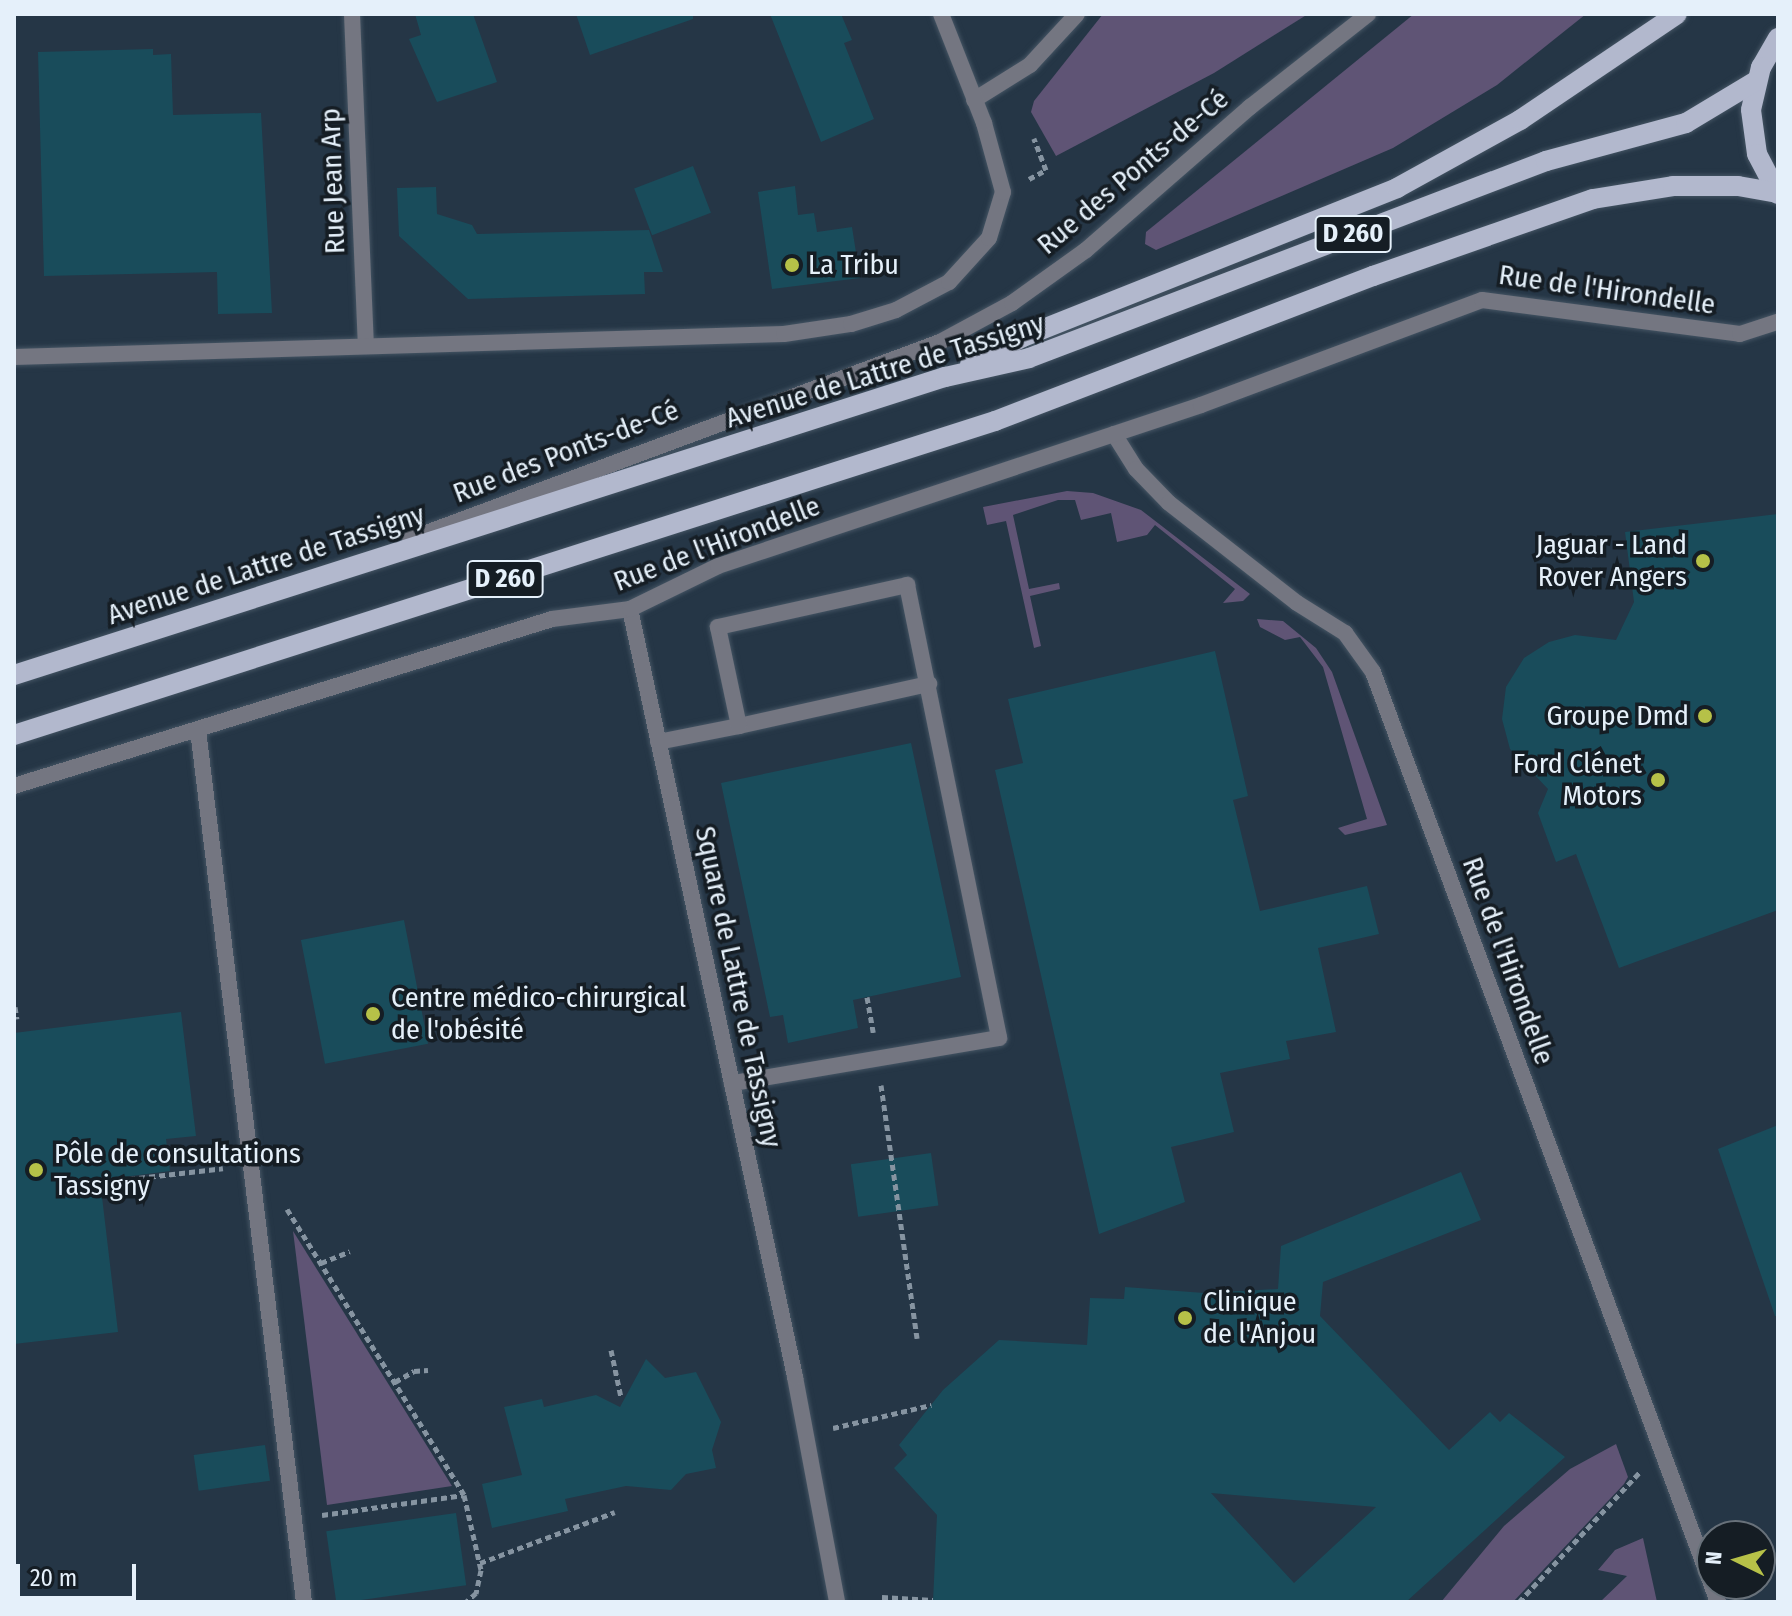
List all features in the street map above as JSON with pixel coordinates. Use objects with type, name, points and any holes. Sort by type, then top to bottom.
[{"type":"main road","name":"D 260","points":[[945,377],[1023,337],[1397,188],[1520,120],[1677,14]]},
{"type":"main road","points":[[1778,38],[1756,81],[1753,140],[1778,194]]},
{"type":"main road","name":"Avenue de Lattre de Tassigny","points":[[14,675],[289,584],[619,485],[945,377],[1029,358],[1546,161],[1686,123],[1756,81]]},
{"type":"main road","name":"D 260","points":[[14,735],[995,421],[1373,276],[1593,199],[1673,186],[1738,186],[1778,194]]},
{"type":"street","name":"Rue Jean Arp","points":[[352,14],[366,346]]},
{"type":"street","points":[[941,14],[974,100],[1030,65],[1077,14]]},
{"type":"street","name":"Rue des Ponts-de-Cé","points":[[289,584],[940,342],[1012,303],[1086,250],[1250,107],[1368,14]]},
{"type":"street","name":"Rue des Ponts-de-Cé","points":[[14,357],[784,334],[851,324],[896,310],[949,282],[989,238],[1003,192],[974,100]]},
{"type":"street","name":"Rue de l'Hirondelle","points":[[14,786],[552,619],[630,609],[718,566],[1114,434],[1482,300],[1740,334],[1778,322]]},
{"type":"street","name":"Rue de l'Hirondelle","points":[[1114,434],[1136,469],[1169,503],[1297,603],[1345,633],[1373,672],[1718,1602]]},
{"type":"street","points":[[732,1083],[999,1038],[907,585],[718,627],[739,726]]},
{"type":"street","name":"Square de Lattre de Tassigny","points":[[630,609],[795,1377],[837,1602]]},
{"type":"street","points":[[658,742],[929,684]]},
{"type":"street","points":[[198,730],[304,1602]]},
{"type":"path","points":[[1034,138],[1046,170]]},
{"type":"path","points":[[867,997],[917,1338]]},
{"type":"path","points":[[15,1007],[17,1019]]},
{"type":"path","points":[[60,1187],[228,1168]]},
{"type":"path","points":[[285,1207],[464,1495],[480,1563],[480,1584],[466,1602]]},
{"type":"path","points":[[321,1263],[350,1251]]},
{"type":"path","points":[[611,1350],[621,1397]]},
{"type":"path","points":[[395,1382],[414,1371],[428,1370]]},
{"type":"path","points":[[805,1434],[931,1405]]},
{"type":"path","points":[[1519,1602],[1640,1472]]},
{"type":"path","points":[[316,1516],[464,1495]]},
{"type":"path","points":[[480,1563],[615,1512]]},
{"type":"path","points":[[882,1597],[933,1600]]},
{"type":"shaded area","points":[[1103,14],[1308,14],[1214,73],[1056,156],[1031,112],[1034,101]]},
{"type":"shaded area","points":[[1414,14],[1586,14],[1497,85],[1393,148],[1156,250],[1145,244],[1146,232]]},
{"type":"shaded area","points":[[1067,491],[1093,493],[1141,510],[1250,594],[1243,601],[1223,603],[1235,589],[1155,525],[1147,535],[1117,542],[1111,513],[1081,520],[1075,500],[1058,500],[1013,515],[1029,589],[1059,583],[1060,589],[1030,596],[1041,646],[1034,648],[1006,521],[987,525],[983,507]]},
{"type":"shaded area","points":[[1257,619],[1283,621],[1316,648],[1332,672],[1387,825],[1345,835],[1338,828],[1367,819],[1323,667],[1300,637],[1285,640],[1260,627]]},
{"type":"shaded area","points":[[293,1231],[452,1486],[327,1505]]},
{"type":"shaded area","points":[[1616,1444],[1628,1477],[1624,1484],[1513,1602],[1441,1602],[1504,1526],[1570,1469]]},
{"type":"shaded area","points":[[1643,1538],[1657,1602],[1600,1602],[1627,1576],[1598,1570],[1615,1550]]},
{"type":"building","points":[[415,14],[473,14],[497,82],[437,102],[409,39],[421,35]]},
{"type":"building","points":[[576,14],[693,14],[693,19],[590,55]]},
{"type":"building","points":[[770,14],[841,14],[852,40],[844,43],[874,119],[821,142]]},
{"type":"building","points":[[153,49],[153,55],[171,54],[173,115],[261,113],[272,313],[218,314],[217,272],[44,276],[38,52]]},
{"type":"building","points":[[693,166],[711,213],[652,235],[634,189]]},
{"type":"building","points":[[795,186],[798,215],[814,213],[817,232],[852,227],[860,278],[772,289],[758,192]]},
{"type":"building","points":[[436,187],[437,214],[472,225],[477,234],[649,230],[663,272],[644,272],[645,294],[468,299],[399,236],[397,188]]},
{"type":"building","name":"Ford Clénet Motors","points":[[1778,514],[1778,910],[1619,968],[1576,854],[1556,862],[1538,813],[1548,789],[1510,749],[1502,719],[1506,687],[1524,658],[1549,642],[1575,635],[1616,640],[1634,602],[1625,532]]},
{"type":"building","points":[[1215,651],[1248,796],[1233,800],[1260,911],[1367,886],[1379,934],[1318,948],[1336,1032],[1286,1041],[1290,1059],[1220,1073],[1234,1132],[1171,1147],[1185,1202],[1099,1234],[995,770],[1023,763],[1008,699]]},
{"type":"building","points":[[911,743],[961,977],[853,1000],[858,1028],[788,1043],[783,1015],[770,1017],[721,783]]},
{"type":"building","points":[[404,920],[428,1044],[325,1064],[301,940]]},
{"type":"building","name":"Pôle de consultations Tassigny","points":[[181,1012],[196,1136],[166,1139],[170,1171],[100,1180],[118,1332],[14,1344],[14,1033]]},
{"type":"building","points":[[1778,1125],[1778,1316],[1775,1316],[1718,1149]]},
{"type":"building","points":[[931,1153],[938,1205],[858,1217],[851,1164]]},
{"type":"building","points":[[1461,1172],[1481,1220],[1323,1282],[1320,1316],[1449,1450],[1490,1412],[1500,1422],[1509,1413],[1565,1457],[1406,1602],[933,1602],[937,1515],[894,1468],[907,1455],[899,1445],[943,1390],[999,1340],[1087,1345],[1090,1298],[1124,1299],[1125,1287],[1204,1293],[1278,1289],[1281,1246]],"holes":[[[1211,1493],[1376,1507],[1294,1583]]]},
{"type":"building","points":[[646,1359],[665,1378],[696,1372],[721,1422],[712,1450],[716,1468],[686,1474],[671,1490],[626,1486],[565,1499],[568,1511],[492,1528],[482,1484],[522,1475],[504,1407],[542,1399],[544,1407],[596,1395],[620,1407]]},
{"type":"building","points":[[265,1445],[270,1481],[199,1491],[194,1455]]},
{"type":"building","points":[[456,1513],[466,1585],[336,1602],[326,1531]]},
{"type":"place","name":"La Tribu","points":[[792,265]]},
{"type":"place","name":"Jaguar - Land Rover Angers","points":[[1703,561]]},
{"type":"place","name":"Groupe Dmd","points":[[1705,716]]},
{"type":"place","name":"Ford Clénet Motors","points":[[1658,780]]},
{"type":"place","name":"Centre médico-chirurgical de l'obésité","points":[[373,1014]]},
{"type":"place","name":"Pôle de consultations Tassigny","points":[[36,1170]]},
{"type":"place","name":"Clinique de l'Anjou","points":[[1185,1318]]}]
